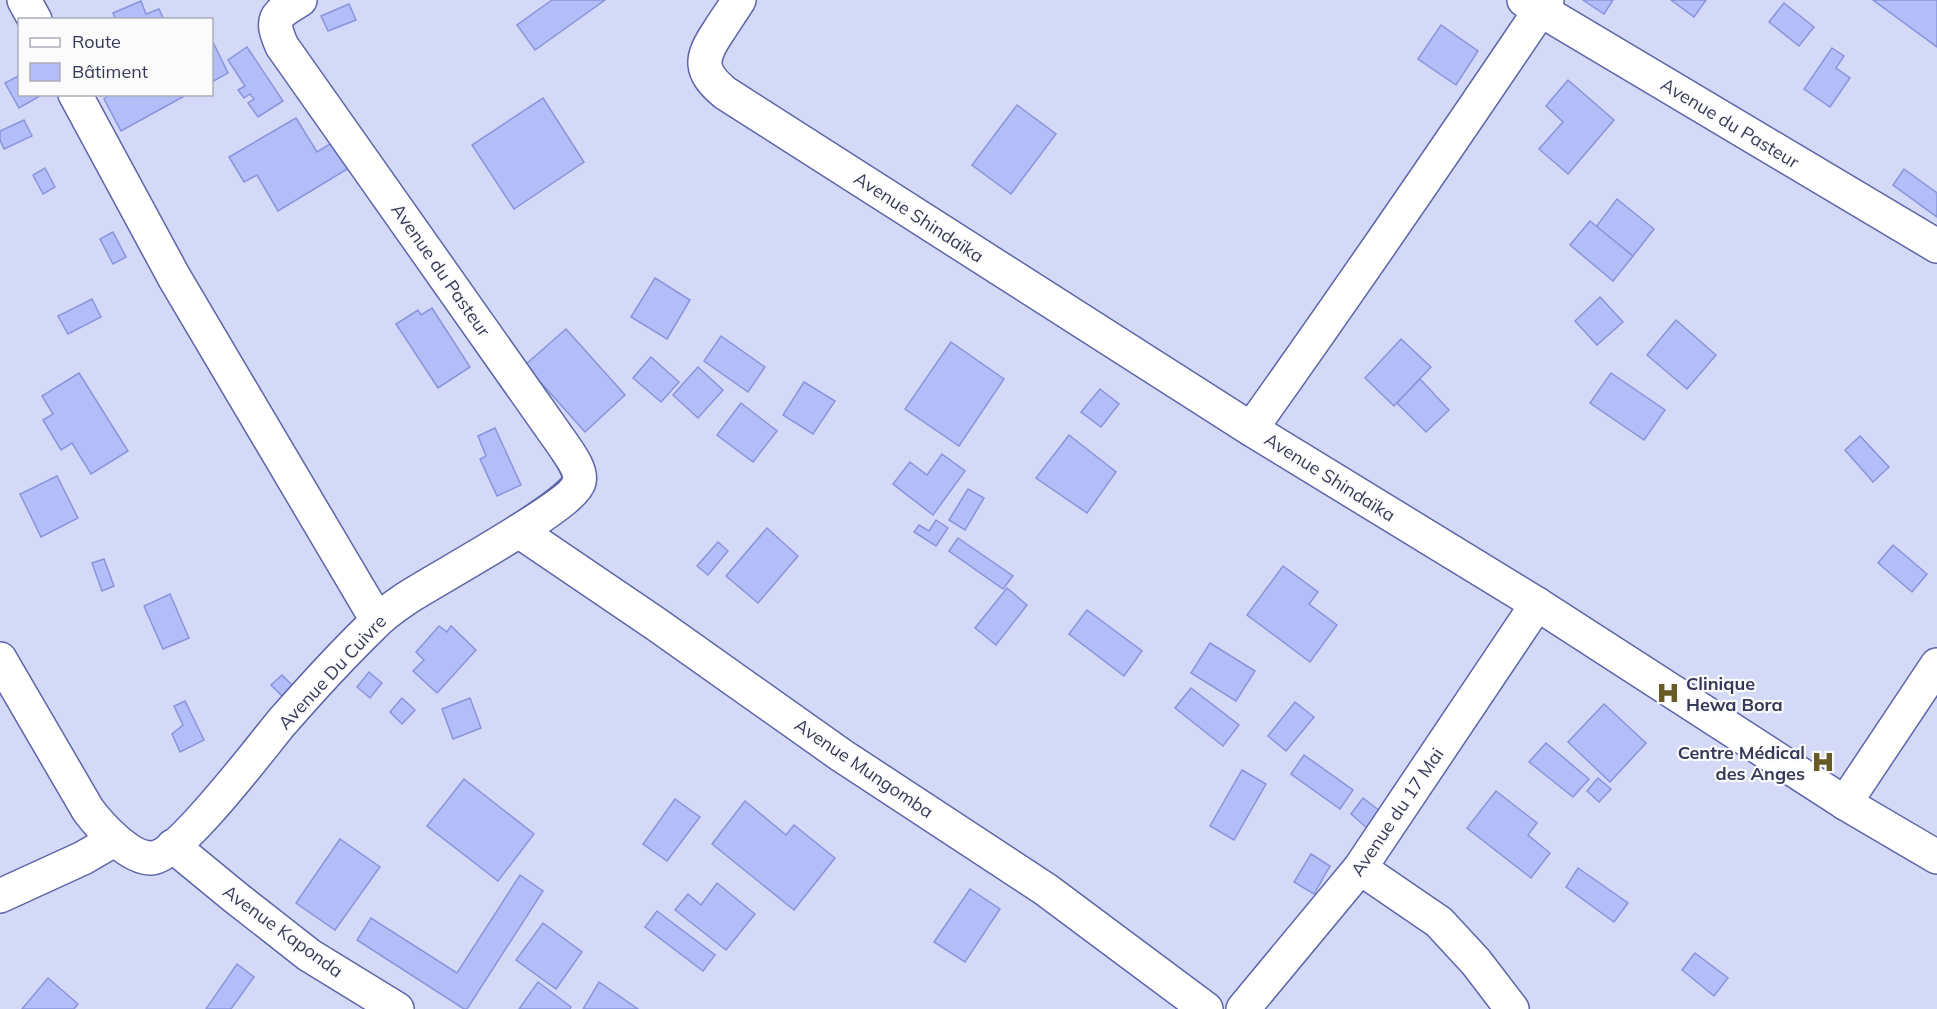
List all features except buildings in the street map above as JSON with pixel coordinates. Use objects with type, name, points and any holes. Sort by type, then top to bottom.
[{"type":"street","points":[[24,0],[33,18]]},
{"type":"street","name":"Avenue du Pasteur","points":[[300,0],[280,14],[276,21],[274,29],[282,46],[564,446],[578,470],[580,480],[578,487],[519,531]]},
{"type":"street","name":"Avenue Shindaïka","points":[[739,0],[707,48],[704,59],[707,73],[725,93],[1251,429],[1537,604],[1845,803],[1937,857]]},
{"type":"street","points":[[1251,429],[1335,310],[1537,3]]},
{"type":"street","name":"Avenue du Pasteur","points":[[1537,3],[1937,246]]},
{"type":"street","points":[[76,96],[174,277],[377,620]]},
{"type":"street","name":"Avenue Du Cuivre","points":[[173,846],[212,808],[283,722],[377,620],[407,598],[519,531]]},
{"type":"street","name":"Avenue Mungomba","points":[[519,531],[656,624],[841,755],[1045,889],[1206,1009]]},
{"type":"street","name":"Avenue du 17 Mai","points":[[1244,1009],[1360,868],[1537,604]]},
{"type":"street","points":[[0,658],[88,810],[101,827],[114,840],[138,855],[152,858],[164,854],[173,846]]},
{"type":"street","points":[[1845,803],[1937,665]]},
{"type":"street","points":[[0,897],[83,858],[114,840]]},
{"type":"street","name":"Avenue Kaponda","points":[[173,846],[309,955],[397,1009]]},
{"type":"street","points":[[1360,868],[1439,922],[1476,962],[1512,1009]]},
{"type":"place","name":"Clinique Hewa Bora","points":[[1668,693]]},
{"type":"place","name":"Centre Médical des Anges","points":[[1823,762]]}]
